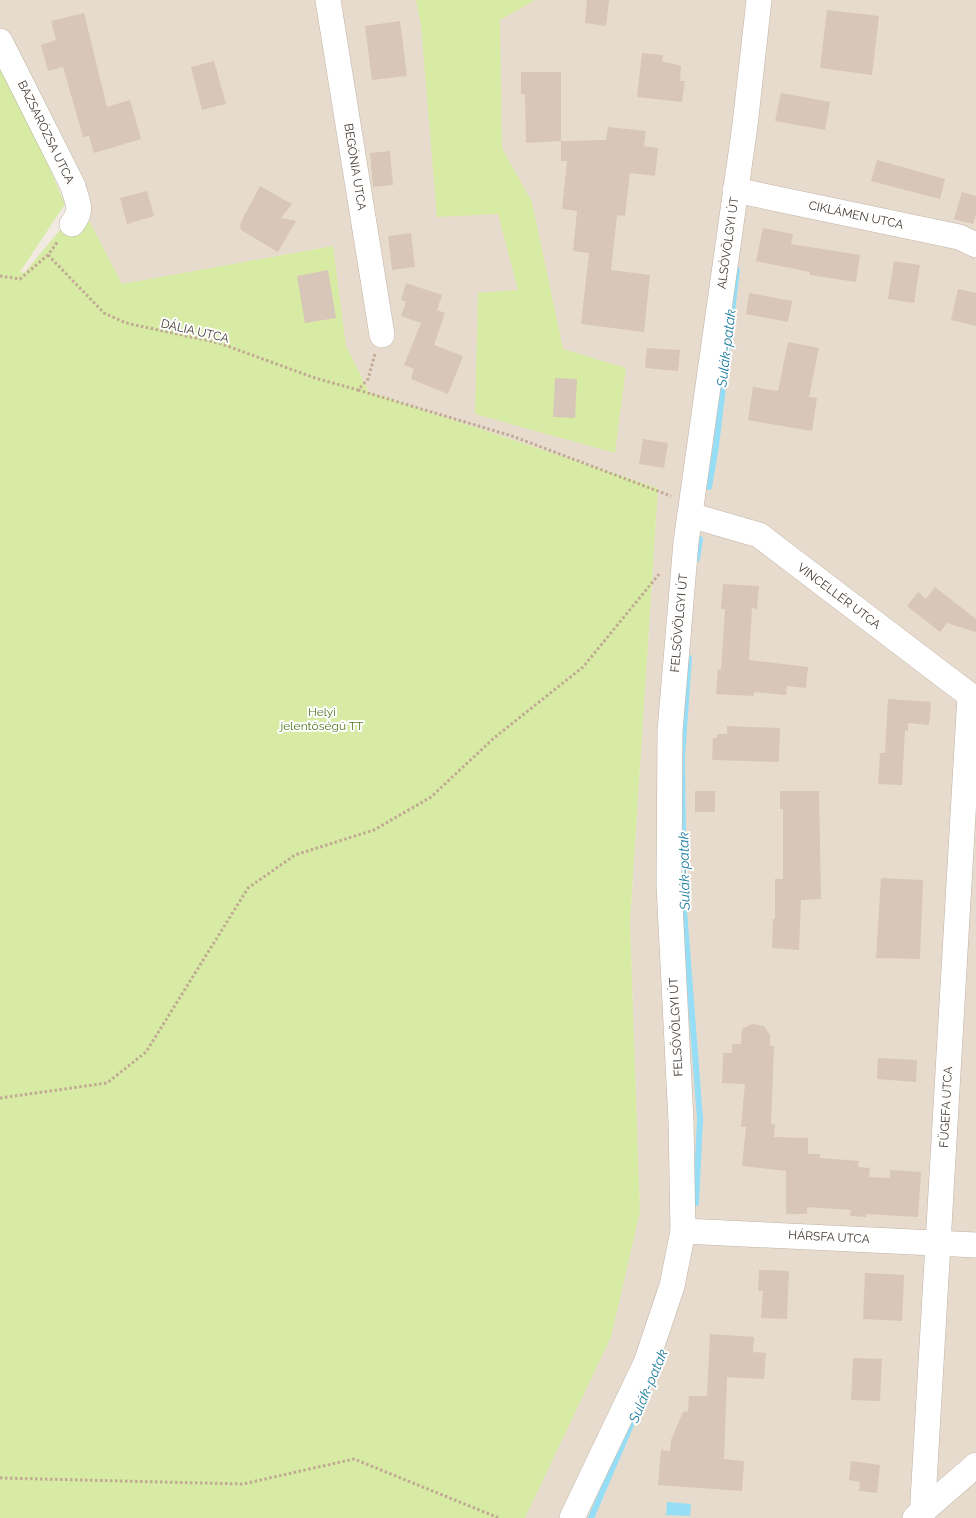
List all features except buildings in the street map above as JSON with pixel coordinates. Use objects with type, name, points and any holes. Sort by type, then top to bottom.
[{"type":"street","name":"BEGÓNIA UTCA","points":[[328,0],[382,335]]},
{"type":"street","name":"ALSÓVÖLGYI ÚT","points":[[692,508],[760,0]]},
{"type":"street","name":"BAZSARÓZSA UTCA","points":[[0,41],[73,186],[80,210],[79,216],[72,224]]},
{"type":"street","name":"CIKLÁMEN UTCA","points":[[735,190],[959,237],[976,245]]},
{"type":"street","name":"VINCELLÉR UTCA","points":[[692,508],[759,535],[973,697]]},
{"type":"street","name":"FELSŐVÖLGYI ÚT","points":[[572,1518],[646,1363],[672,1286],[683,1231],[681,1121],[669,885],[670,740],[686,542],[692,508]]},
{"type":"street","name":"FÜGEFA UTCA","points":[[920,1517],[973,697]]},
{"type":"street","name":"HÁRSFA UTCA","points":[[683,1231],[976,1245]]},
{"type":"street","points":[[920,1517],[976,1465]]},
{"type":"path","name":"DÁLIA UTCA","points":[[0,276],[20,279],[48,255],[104,313],[126,323],[219,343],[315,378],[512,436],[678,499],[692,508]]},
{"type":"path","points":[[358,390],[368,379],[382,335]]},
{"type":"path","points":[[0,1098],[106,1083],[146,1052],[248,888],[295,855],[374,830],[431,797],[494,738],[584,667],[662,571]]},
{"type":"path","points":[[0,1478],[243,1484],[354,1459],[499,1518]]},
{"type":"shaded area","points":[[0,0],[976,0],[976,1518],[525,1518],[611,1337],[640,1212],[630,922],[658,488],[369,392],[346,346],[332,246],[122,284],[81,205],[0,34]]},
{"type":"green space","points":[[416,0],[535,0],[500,20],[502,148],[532,202],[563,349],[626,368],[615,453],[475,414],[478,293],[518,290],[498,214],[437,217],[421,26]]},
{"type":"green space","name":"Helyi jelentőségű TT","points":[[0,52],[65,204],[20,272],[24,273],[81,205],[122,284],[333,246],[346,346],[369,392],[658,488],[630,922],[640,1212],[611,1337],[525,1518],[0,1518]]},
{"type":"water","points":[[667,1502],[691,1504],[690,1516],[666,1515]]},
{"type":"waterway","name":"Sulák-patak","points":[[709,487],[716,446],[737,270]]},
{"type":"waterway","name":"Sulák-patak","points":[[697,559],[700,539]]},
{"type":"waterway","name":"Sulák-patak","points":[[689,658],[682,757],[684,910],[700,1119],[696,1203]]},
{"type":"waterway","name":"Sulák-patak","points":[[591,1518],[640,1404]]}]
